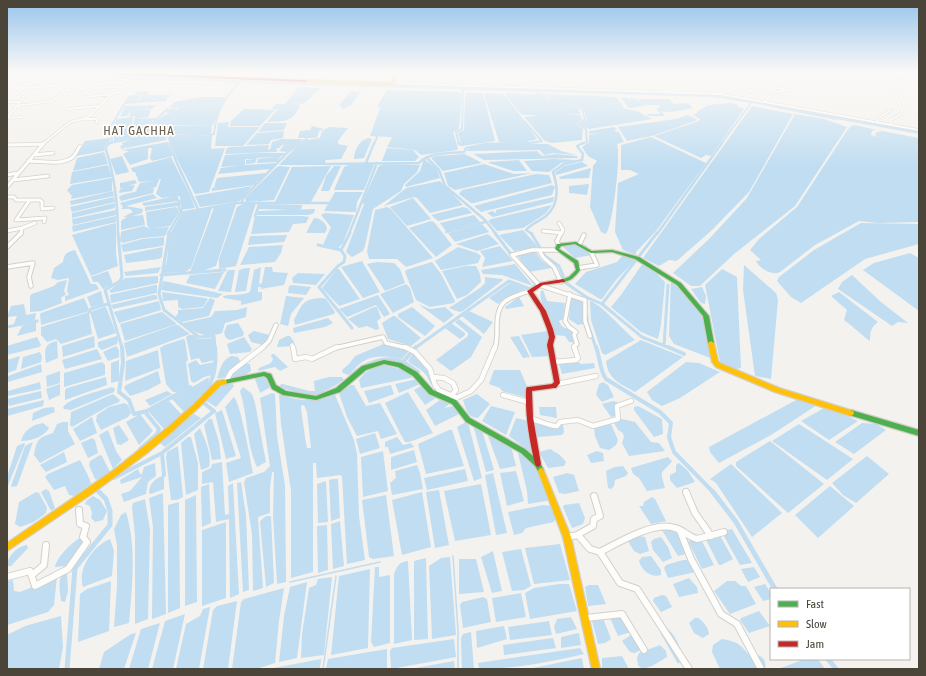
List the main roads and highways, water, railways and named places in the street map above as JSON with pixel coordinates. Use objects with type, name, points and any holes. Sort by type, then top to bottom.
[{"type":"water","points":[[156,105],[152,109],[141,110],[151,110],[148,117],[137,119],[156,118],[151,121],[153,121],[150,124],[138,126],[148,126],[137,132],[131,128],[136,127],[133,127],[135,116],[129,117],[131,111],[127,116],[120,117],[122,111],[125,110],[123,110],[124,106]]},
{"type":"water","points":[[172,105],[222,105],[213,125],[161,125],[152,132],[148,132],[150,133],[147,136],[137,137],[138,133],[144,133],[143,132],[160,118],[170,113],[164,112],[168,109],[177,108],[174,112],[179,108],[207,107],[169,108]]},
{"type":"water","points":[[275,105],[300,105],[291,118],[283,121],[267,122],[276,111],[279,110],[271,109]]},
{"type":"water","points":[[339,105],[351,105],[343,109]]},
{"type":"water","points":[[378,105],[461,105],[459,129],[453,132],[458,148],[457,150],[421,155],[415,150],[387,147],[392,138],[370,136],[380,108],[377,106]]},
{"type":"water","points":[[465,105],[486,105],[495,141],[462,146],[458,133],[464,130]]},
{"type":"water","points":[[487,105],[512,105],[537,139],[522,143],[499,142]]},
{"type":"water","points":[[513,105],[563,105],[577,108],[581,114],[567,115],[580,115],[582,119],[575,124],[583,129],[582,140],[552,143],[545,141],[524,117],[540,115],[522,115]]},
{"type":"water","points":[[571,105],[622,105],[625,109],[637,111],[652,119],[589,129],[579,124],[587,119],[583,108]]},
{"type":"water","points":[[626,105],[690,105],[693,108],[664,112],[656,109],[661,106],[657,105],[628,108]]},
{"type":"water","points":[[708,105],[737,105],[737,106],[744,109],[711,156],[706,155],[701,158],[654,136],[699,121],[700,119],[693,115]]},
{"type":"water","points":[[760,105],[777,105],[919,131],[919,134],[836,119]]},
{"type":"water","points":[[752,106],[793,114],[749,192],[712,230],[676,261],[669,260],[659,266],[643,258]]},
{"type":"water","points":[[244,109],[275,110],[260,126],[230,126],[231,121]]},
{"type":"water","points":[[795,114],[824,119],[847,127],[795,206],[734,254],[700,286],[691,286],[673,273],[710,238],[747,198]]},
{"type":"water","points":[[688,115],[698,120],[652,136],[627,141],[618,127],[676,119]]},
{"type":"water","points":[[133,117],[132,126],[127,129],[135,132],[134,137],[114,142],[114,137],[117,136],[113,137],[113,125],[117,119]]},
{"type":"water","points":[[229,122],[228,127],[260,127],[243,146],[215,146],[218,123]]},
{"type":"water","points":[[265,123],[287,123],[284,130],[258,132]]},
{"type":"water","points":[[212,125],[211,134],[152,135],[162,126]]},
{"type":"water","points":[[855,125],[876,130],[872,131],[871,135],[886,139],[876,136],[875,133],[882,131],[919,138],[919,222],[877,223],[859,221],[815,245],[780,272],[773,273],[763,269],[756,261],[761,260],[750,250],[759,239],[797,207],[846,132],[851,126]]},
{"type":"water","points":[[312,126],[324,129],[319,131],[317,138],[298,138],[300,131],[310,130]]},
{"type":"water","points":[[329,127],[348,128],[338,141],[338,144],[348,146],[341,159],[326,160],[327,165],[279,165],[298,145],[307,140],[320,138],[322,131]]},
{"type":"water","points":[[614,127],[617,129],[614,131],[619,132],[624,142],[617,144],[618,162],[616,190],[609,228],[606,234],[601,232],[590,207],[593,166],[597,161],[588,156],[582,147],[589,142],[589,135],[600,133],[589,134],[589,131]]},
{"type":"water","points":[[284,131],[283,138],[271,140],[269,144],[246,145],[257,133]]},
{"type":"water","points":[[212,135],[211,149],[225,148],[209,192],[195,194],[177,159],[169,137]]},
{"type":"water","points":[[165,137],[166,140],[126,148],[125,145],[125,148],[122,149],[120,146],[123,145],[122,143],[136,138]]},
{"type":"water","points":[[651,137],[706,163],[656,231],[636,252],[636,255],[623,250],[615,232],[618,183],[639,174],[630,170],[621,170],[621,145]]},
{"type":"water","points":[[110,138],[110,141],[105,145],[104,151],[76,156],[85,141]]},
{"type":"water","points":[[368,138],[372,139],[364,158],[354,159],[358,146],[362,141]]},
{"type":"water","points":[[281,139],[303,139],[287,152],[279,151],[284,145],[292,144],[282,145],[275,149],[278,150],[276,152],[225,154],[227,148],[231,147],[269,145],[268,149],[270,150],[272,142]]},
{"type":"water","points":[[168,142],[173,156],[152,161],[150,158],[152,148],[148,148],[148,159],[130,165],[123,154],[129,151],[121,150]]},
{"type":"water","points":[[491,143],[548,144],[561,151],[577,155],[553,153],[544,155],[540,150],[466,151],[471,147]]},
{"type":"water","points":[[387,148],[413,150],[419,157],[415,161],[382,161]]},
{"type":"water","points":[[537,151],[542,156],[556,154],[577,156],[578,158],[484,160],[473,154]]},
{"type":"water","points":[[104,152],[108,164],[73,171],[77,158]]},
{"type":"water","points":[[286,153],[280,157],[277,162],[257,163],[258,159],[275,157],[257,158],[255,163],[246,164],[246,160],[255,159],[245,159],[245,165],[277,163],[270,169],[218,174],[221,168],[242,165],[221,167],[225,155]]},
{"type":"water","points":[[465,154],[482,163],[443,171],[431,158],[436,156]]},
{"type":"water","points":[[122,156],[129,172],[116,175],[110,159]]},
{"type":"water","points":[[171,157],[195,208],[181,210],[180,196],[176,197],[178,197],[179,201],[144,206],[142,203],[171,197],[162,198],[156,194],[161,179],[157,180],[159,180],[156,187],[148,189],[154,188],[153,193],[121,201],[119,197],[122,195],[138,191],[136,191],[140,183],[154,181],[139,182],[135,172],[133,172],[131,168]]},
{"type":"water","points":[[424,159],[437,169],[440,178],[406,187],[405,185],[420,171]]},
{"type":"water","points":[[553,159],[577,160],[561,163],[549,172],[532,171],[524,161]]},
{"type":"water","points":[[519,160],[527,171],[513,171],[489,163],[489,162]]},
{"type":"water","points":[[582,162],[588,166],[556,175],[555,173],[564,166]]},
{"type":"water","points":[[385,164],[420,165],[417,172],[404,184],[401,191],[373,209],[363,251],[352,257],[346,252],[364,204],[362,203],[379,166]]},
{"type":"water","points":[[484,164],[514,174],[532,173],[455,190],[448,186],[444,173]]},
{"type":"water","points":[[108,165],[112,177],[70,184],[72,172]]},
{"type":"water","points":[[349,165],[374,165],[364,190],[334,190],[344,167]]},
{"type":"water","points":[[279,166],[290,167],[274,200],[246,202],[245,198]]},
{"type":"water","points":[[331,166],[311,202],[275,202],[292,167]]},
{"type":"water","points":[[334,166],[341,166],[329,191],[321,191],[326,176]]},
{"type":"water","points":[[591,168],[589,178],[560,179],[559,177]]},
{"type":"water","points":[[267,173],[259,181],[255,182],[258,182],[255,185],[212,191],[212,188],[217,187],[214,187],[217,178]]},
{"type":"water","points":[[536,174],[549,175],[552,183],[474,203],[471,203],[459,194],[462,190]]},
{"type":"water","points":[[112,178],[112,191],[71,199],[72,196],[67,190],[72,185]]},
{"type":"water","points":[[135,180],[137,183],[128,186],[135,185],[132,191],[119,193],[120,189],[123,188],[120,188],[120,183]]},
{"type":"water","points":[[440,181],[463,205],[430,213],[417,198],[414,197],[384,206],[406,188]]},
{"type":"water","points":[[589,184],[587,195],[569,193],[569,186]]},
{"type":"water","points":[[552,185],[555,187],[552,195],[481,212],[474,206]]},
{"type":"water","points":[[252,186],[240,201],[235,202],[200,207],[195,196]]},
{"type":"water","points":[[113,191],[114,196],[71,205],[70,201]]},
{"type":"water","points":[[335,192],[363,192],[357,202],[356,212],[324,211]]},
{"type":"water","points":[[153,194],[157,198],[126,206],[143,209],[142,213],[132,216],[143,215],[145,225],[121,230],[121,221],[127,217],[123,217],[133,212],[130,209],[121,209],[123,207],[120,203]]},
{"type":"water","points":[[114,197],[115,202],[72,212],[70,207]]},
{"type":"water","points":[[554,197],[553,202],[493,217],[487,213],[492,211],[496,213],[496,210]]},
{"type":"water","points":[[413,198],[431,219],[407,226],[390,207]]},
{"type":"water","points":[[178,202],[178,206],[145,211],[145,207]]},
{"type":"water","points":[[115,203],[115,208],[72,218],[72,213]]},
{"type":"water","points":[[256,203],[236,266],[219,269],[219,259],[237,207],[243,204]]},
{"type":"water","points":[[236,204],[216,266],[202,271],[190,272],[214,208]]},
{"type":"water","points":[[261,204],[302,205],[301,210],[258,209]]},
{"type":"water","points":[[552,205],[545,214],[523,228],[497,231],[488,221],[491,219]]},
{"type":"water","points":[[176,207],[179,212],[170,226],[153,228],[169,227],[165,236],[142,238],[123,243],[120,241],[121,232],[123,231],[144,226],[150,229],[147,225],[146,212]]},
{"type":"water","points":[[387,207],[391,209],[433,258],[406,267],[397,259],[369,259],[367,251],[375,210]]},
{"type":"water","points":[[463,207],[467,208],[472,213],[438,221],[431,215]]},
{"type":"water","points":[[212,208],[191,268],[185,272],[163,273],[167,260],[169,236],[181,214]]},
{"type":"water","points":[[315,209],[314,213],[309,215],[257,215],[258,211]]},
{"type":"water","points":[[116,210],[116,215],[73,225],[72,219]]},
{"type":"water","points":[[325,213],[354,215],[343,243],[338,248],[323,245],[331,227],[321,215]]},
{"type":"water","points":[[474,215],[480,222],[446,231],[440,223]]},
{"type":"water","points":[[116,216],[116,222],[73,232],[72,226]]},
{"type":"water","points":[[255,216],[309,217],[306,223],[293,224],[289,232],[251,234]]},
{"type":"water","points":[[314,218],[324,222],[327,229],[325,233],[306,233]]},
{"type":"water","points":[[431,221],[434,222],[452,245],[436,257],[409,228]]},
{"type":"water","points":[[115,223],[118,266],[91,276],[72,235]]},
{"type":"water","points":[[861,223],[919,224],[919,244],[865,259],[801,303],[791,297],[777,281],[779,277],[814,250]]},
{"type":"water","points":[[482,224],[489,232],[455,242],[448,233]]},
{"type":"water","points":[[523,230],[538,247],[514,251],[499,235]]},
{"type":"water","points":[[488,234],[499,244],[477,251],[456,244]]},
{"type":"water","points":[[287,235],[284,242],[248,245],[250,236]]},
{"type":"water","points":[[164,237],[164,245],[162,246],[123,252],[121,245],[142,239]]},
{"type":"water","points":[[578,242],[587,246],[592,255],[575,258],[561,245]]},
{"type":"water","points":[[283,245],[281,253],[275,262],[240,265],[249,247]]},
{"type":"water","points":[[500,246],[513,261],[482,267],[485,258],[480,251]]},
{"type":"water","points":[[163,247],[162,257],[159,259],[126,263],[124,255]]},
{"type":"water","points":[[458,247],[477,253],[481,256],[478,263],[441,270],[435,261]]},
{"type":"water","points":[[75,250],[91,284],[96,284],[99,289],[65,301],[65,296],[69,295],[67,291],[69,278],[58,280],[51,278],[54,268],[63,262],[66,254]]},
{"type":"water","points":[[535,251],[541,260],[552,268],[529,272],[517,255]]},
{"type":"water","points":[[910,253],[919,258],[919,277],[917,278],[919,280],[919,311],[863,270],[874,263]]},
{"type":"water","points":[[624,254],[637,258],[616,280],[602,299],[575,284],[586,272],[617,262]]},
{"type":"water","points":[[362,261],[380,292],[363,298],[341,267]]},
{"type":"water","points":[[377,262],[394,263],[400,269],[405,283],[385,291],[367,264]]},
{"type":"water","points":[[432,262],[441,274],[455,301],[454,303],[430,307],[416,300],[405,272],[406,270]]},
{"type":"water","points":[[643,263],[659,271],[657,274],[665,282],[661,325],[658,339],[641,332],[611,307]]},
{"type":"water","points":[[515,264],[533,286],[502,275],[483,274],[481,270]]},
{"type":"water","points":[[744,265],[776,293],[778,300],[771,379],[755,376],[743,290]]},
{"type":"water","points":[[466,266],[476,266],[480,274],[481,282],[467,295],[457,299],[442,271]]},
{"type":"water","points":[[161,267],[158,273],[126,276],[124,272]]},
{"type":"water","points":[[261,267],[259,284],[262,283],[265,267],[272,267],[273,272],[288,273],[284,285],[261,289],[261,287],[258,287],[258,292],[262,292],[262,300],[241,305],[241,301],[224,298],[223,296],[250,292],[254,270]]},
{"type":"water","points":[[250,268],[246,291],[235,292],[239,270]]},
{"type":"water","points":[[337,269],[339,269],[360,299],[339,306],[322,288]]},
{"type":"water","points":[[722,269],[737,277],[741,368],[736,369],[720,362],[705,285]]},
{"type":"water","points":[[228,270],[235,270],[231,292],[218,291]]},
{"type":"water","points":[[108,271],[113,284],[103,289],[98,282],[93,282],[91,277]]},
{"type":"water","points":[[224,272],[215,289],[186,283],[190,275]]},
{"type":"water","points":[[298,273],[325,274],[316,285],[293,283],[292,278]]},
{"type":"water","points":[[852,275],[881,302],[908,323],[898,322],[892,326],[838,289],[842,282]]},
{"type":"water","points":[[158,276],[158,283],[111,293],[109,291],[125,278]]},
{"type":"water","points":[[485,277],[503,280],[463,311],[459,312],[449,308],[480,288],[485,283]]},
{"type":"water","points":[[671,277],[706,318],[713,359],[674,344],[669,336]]},
{"type":"water","points":[[67,280],[64,291],[66,294],[61,298],[62,303],[41,311],[30,312],[30,296],[32,294],[54,286],[58,282]]},
{"type":"water","points":[[163,281],[223,294],[217,298],[161,290]]},
{"type":"water","points":[[510,283],[526,289],[505,298],[498,304],[489,298]]},
{"type":"water","points":[[406,284],[410,288],[414,302],[393,313],[380,294]]},
{"type":"water","points":[[157,285],[157,293],[111,303],[110,295]]},
{"type":"water","points":[[289,286],[311,287],[306,295],[288,293]]},
{"type":"water","points":[[702,287],[706,296],[705,304],[701,303],[691,289]]},
{"type":"water","points":[[543,290],[547,301],[565,303],[563,319],[559,321],[560,324],[563,327],[575,332],[579,343],[569,342],[565,336],[555,335],[541,300],[540,295],[541,291]]},
{"type":"water","points":[[101,291],[104,304],[91,307],[87,297]]},
{"type":"water","points":[[162,292],[208,299],[203,307],[182,309],[178,307],[178,300],[163,301]]},
{"type":"water","points":[[839,292],[878,322],[871,330],[870,341],[844,320],[847,310],[831,296]]},
{"type":"water","points":[[156,295],[158,299],[113,309],[111,305]]},
{"type":"water","points":[[378,295],[390,314],[384,317],[376,305],[347,317],[339,309]]},
{"type":"water","points":[[286,296],[304,298],[291,314],[288,326],[280,324]]},
{"type":"water","points":[[519,297],[524,306],[506,309],[505,307]]},
{"type":"water","points":[[571,297],[583,301],[583,324],[578,325],[569,319]]},
{"type":"water","points":[[84,298],[89,309],[87,312],[41,325],[41,313]]},
{"type":"water","points":[[210,298],[215,300],[209,316],[182,322],[175,317],[178,314],[178,310],[203,308]]},
{"type":"water","points":[[311,299],[326,299],[335,312],[334,314],[295,325],[294,320],[304,303]]},
{"type":"water","points":[[159,301],[161,310],[119,323],[114,312]]},
{"type":"water","points":[[590,301],[606,312],[635,340],[605,355],[602,353],[591,320]]},
{"type":"water","points":[[24,304],[26,315],[36,313],[35,320],[13,326],[17,316],[7,317],[11,306]]},
{"type":"water","points":[[418,304],[430,309],[445,307],[454,315],[444,323]]},
{"type":"water","points":[[106,307],[116,333],[98,339],[90,312]]},
{"type":"water","points":[[247,307],[246,317],[225,323],[222,333],[216,335],[201,334],[192,330],[183,323],[211,317],[215,311],[237,310]]},
{"type":"water","points":[[377,307],[381,318],[377,321],[379,329],[376,330],[367,326],[359,328],[348,319]]},
{"type":"water","points":[[412,307],[435,326],[425,336],[398,317],[398,314]]},
{"type":"water","points":[[469,311],[493,322],[484,334],[462,316]]},
{"type":"water","points":[[89,312],[92,334],[61,344],[56,339],[47,342],[41,335],[41,327]]},
{"type":"water","points":[[162,312],[177,324],[125,341],[120,324]]},
{"type":"water","points":[[395,316],[421,338],[411,346],[388,339],[382,323]]},
{"type":"water","points":[[328,318],[333,323],[325,327],[294,333],[293,328]]},
{"type":"water","points":[[459,319],[482,337],[471,357],[451,371],[436,360],[468,336],[468,333],[455,322]]},
{"type":"water","points":[[36,322],[36,331],[17,336],[22,326]]},
{"type":"water","points":[[238,323],[244,333],[243,336],[230,340],[226,338],[224,333],[227,325]]},
{"type":"water","points":[[451,323],[465,333],[465,335],[460,339],[445,328]]},
{"type":"water","points":[[178,325],[190,334],[127,357],[124,343]]},
{"type":"water","points":[[254,331],[270,335],[263,345],[251,342],[248,335]]},
{"type":"water","points":[[548,331],[551,333],[547,343],[552,356],[532,357],[521,335]]},
{"type":"water","points":[[189,335],[194,335],[199,339],[213,338],[215,360],[202,363],[199,358],[191,360],[186,337]]},
{"type":"water","points":[[94,336],[95,347],[63,357],[62,346]]},
{"type":"water","points":[[117,336],[117,344],[102,350],[98,347],[98,342]]},
{"type":"water","points":[[290,336],[294,342],[293,346],[277,347],[279,340]]},
{"type":"water","points":[[519,336],[530,357],[523,358],[510,337]]},
{"type":"water","points":[[37,337],[41,345],[39,347],[7,355],[7,346]]},
{"type":"water","points":[[244,337],[252,349],[250,352],[230,354],[227,344]]},
{"type":"water","points":[[183,339],[185,340],[188,360],[186,362],[189,386],[177,392],[173,392],[166,384],[160,348]]},
{"type":"water","points":[[641,340],[683,357],[635,392],[612,377],[609,373],[606,361]]},
{"type":"water","points":[[57,341],[58,358],[46,363],[45,351],[47,346]]},
{"type":"water","points":[[386,343],[411,349],[402,359],[393,357],[373,357],[362,362],[348,375],[343,373],[342,370],[355,356]]},
{"type":"water","points":[[116,346],[119,350],[119,357],[108,361],[103,352]]},
{"type":"water","points":[[97,349],[102,359],[65,369],[62,360]]},
{"type":"water","points":[[158,350],[160,368],[125,381],[126,361]]},
{"type":"water","points":[[40,352],[42,357],[41,362],[21,369],[23,357]]},
{"type":"water","points":[[414,352],[421,356],[438,389],[420,369],[408,361]]},
{"type":"water","points":[[274,354],[288,367],[280,371],[275,367],[258,371],[259,368],[271,363],[273,359],[271,356]]},
{"type":"water","points":[[20,356],[16,370],[7,373],[7,360]]},
{"type":"water","points":[[231,356],[238,357],[241,363],[227,376],[217,378],[223,362]]},
{"type":"water","points":[[577,359],[581,364],[594,363],[595,368],[562,374],[558,361]]},
{"type":"water","points":[[119,360],[119,381],[111,383],[111,363]]},
{"type":"water","points":[[196,360],[200,365],[214,362],[212,375],[204,377],[194,383],[191,381],[188,364]]},
{"type":"water","points":[[102,362],[105,365],[105,375],[64,387],[64,373]]},
{"type":"water","points":[[686,362],[699,363],[720,372],[680,398],[662,406],[652,400],[647,392]]},
{"type":"water","points":[[245,363],[250,364],[251,371],[241,378],[231,378],[230,376]]},
{"type":"water","points":[[41,364],[42,372],[8,382],[8,376]]},
{"type":"water","points":[[383,365],[404,370],[415,377],[361,388],[359,380],[361,377],[370,370]]},
{"type":"water","points":[[494,370],[520,370],[529,391],[528,398],[502,391],[500,388],[489,384]]},
{"type":"water","points":[[60,371],[60,383],[47,387],[46,376]]},
{"type":"water","points":[[158,371],[161,383],[148,390],[130,396],[124,388],[126,385]]},
{"type":"water","points":[[263,375],[267,376],[271,384],[269,388],[260,393],[255,379]]},
{"type":"water","points":[[106,377],[107,385],[65,400],[65,390],[67,388]]},
{"type":"water","points":[[209,377],[208,387],[198,398],[195,406],[186,413],[172,399]]},
{"type":"water","points":[[329,377],[342,377],[344,380],[327,390],[315,392],[314,381]]},
{"type":"water","points":[[417,379],[420,384],[399,393],[395,384]]},
{"type":"water","points":[[40,382],[41,389],[8,396],[8,391]]},
{"type":"water","points":[[603,382],[608,385],[614,397],[602,402],[596,395],[599,384]]},
{"type":"water","points":[[232,383],[234,386],[216,407],[205,400],[222,384]]},
{"type":"water","points":[[60,384],[60,395],[49,400],[46,389]]},
{"type":"water","points":[[351,385],[354,385],[366,406],[380,403],[397,434],[381,439],[378,431],[357,436],[347,417],[339,393]]},
{"type":"water","points":[[391,385],[394,394],[369,403],[364,391]]},
{"type":"water","points":[[421,386],[436,398],[425,405],[414,390]]},
{"type":"water","points":[[112,387],[115,389],[114,392],[71,410],[63,408],[70,401],[77,398]]},
{"type":"water","points":[[243,387],[252,394],[255,403],[266,462],[257,467],[253,458],[243,400],[240,391]]},
{"type":"water","points":[[41,391],[42,398],[9,406],[7,399]]},
{"type":"water","points":[[167,391],[172,394],[150,406],[145,400]]},
{"type":"water","points":[[408,392],[433,433],[409,442],[405,442],[385,403]]},
{"type":"water","points":[[272,393],[275,394],[277,436],[285,485],[286,582],[277,584],[273,516],[274,472],[272,472],[270,488],[270,513],[258,517],[263,588],[253,591],[252,534],[244,483],[246,478],[264,472],[270,466],[260,398]]},
{"type":"water","points":[[281,393],[300,400],[315,400],[335,395],[354,440],[357,454],[359,516],[365,560],[347,564],[342,476],[317,478],[316,463],[313,463],[313,572],[291,578],[291,491],[281,424],[279,395]],"holes":[[[304,405],[307,412],[311,448],[307,448],[306,444],[301,406]]]},
{"type":"water","points":[[113,394],[120,400],[119,402],[107,407],[72,427],[70,425],[71,412]]},
{"type":"water","points":[[477,394],[490,404],[478,418],[475,418],[466,410],[463,400]]},
{"type":"water","points":[[234,397],[240,410],[253,473],[229,482],[226,463],[241,458],[225,407]]},
{"type":"water","points":[[798,399],[817,405],[771,435],[719,463],[710,452],[709,447]]},
{"type":"water","points":[[44,400],[43,406],[7,416],[7,409]]},
{"type":"water","points":[[440,400],[451,403],[444,408],[453,406],[459,414],[435,426],[426,410]]},
{"type":"water","points":[[169,401],[183,416],[164,429],[148,411]]},
{"type":"water","points":[[613,401],[617,402],[620,415],[611,417],[602,404]]},
{"type":"water","points":[[124,403],[128,405],[131,413],[128,417],[101,430],[96,421],[97,415],[109,407]]},
{"type":"water","points":[[491,406],[515,412],[506,435],[482,421]]},
{"type":"water","points":[[638,406],[662,419],[663,434],[654,437],[634,410],[634,407]]},
{"type":"water","points":[[54,407],[55,412],[32,421],[33,413],[44,408]]},
{"type":"water","points":[[539,407],[556,407],[557,418],[540,415]]},
{"type":"water","points":[[826,407],[858,421],[829,440],[801,421]]},
{"type":"water","points":[[222,410],[236,456],[226,459],[215,413]]},
{"type":"water","points":[[140,414],[153,431],[139,445],[126,422]]},
{"type":"water","points":[[194,414],[201,418],[165,447],[157,441]]},
{"type":"water","points":[[92,417],[97,433],[80,441],[73,429]]},
{"type":"water","points":[[516,418],[529,421],[533,454],[509,436]]},
{"type":"water","points":[[209,419],[212,419],[219,442],[221,459],[212,460],[204,425]]},
{"type":"water","points":[[622,419],[635,422],[651,442],[659,443],[665,451],[629,456],[622,443],[624,437],[623,433],[618,430],[614,423]]},
{"type":"water","points":[[68,422],[68,431],[75,444],[40,463],[34,455],[37,442],[44,436],[53,433],[57,424]]},
{"type":"water","points":[[466,422],[469,426],[482,478],[474,481],[457,427]]},
{"type":"water","points":[[534,422],[563,425],[564,432],[562,435],[538,437],[534,430]]},
{"type":"water","points":[[610,422],[618,440],[616,445],[609,450],[600,448],[595,436],[594,428],[599,424]]},
{"type":"water","points":[[43,423],[49,428],[44,434],[33,439],[21,441],[26,431],[35,425]]},
{"type":"water","points":[[862,423],[876,424],[886,430],[854,454],[835,442]]},
{"type":"water","points":[[799,424],[853,459],[827,480],[772,441]]},
{"type":"water","points":[[119,425],[129,440],[121,445],[117,444],[113,428]]},
{"type":"water","points":[[473,425],[481,427],[494,470],[486,472]]},
{"type":"water","points":[[200,428],[208,447],[210,457],[209,467],[201,470],[194,434]]},
{"type":"water","points":[[108,430],[116,451],[122,460],[113,469],[99,435]]},
{"type":"water","points":[[452,430],[464,466],[426,474],[418,444]]},
{"type":"water","points":[[375,433],[380,448],[360,454],[356,439]]},
{"type":"water","points":[[495,435],[511,446],[516,466],[500,469],[488,436]]},
{"type":"water","points":[[188,437],[191,437],[198,463],[198,490],[186,495],[181,443]]},
{"type":"water","points":[[397,437],[403,445],[411,443],[414,447],[390,454],[388,447],[385,447],[385,442]]},
{"type":"water","points":[[92,438],[95,440],[98,453],[88,458],[81,443]]},
{"type":"water","points":[[770,441],[824,484],[788,513],[736,466],[736,462]]},
{"type":"water","points":[[33,442],[17,486],[12,487],[11,486],[25,446]]},
{"type":"water","points":[[24,443],[25,444],[7,488],[7,477],[17,446]]},
{"type":"water","points":[[178,446],[183,497],[177,500],[171,500],[166,457],[167,452]]},
{"type":"water","points":[[550,449],[560,455],[566,462],[564,466],[548,468],[539,452]]},
{"type":"water","points":[[414,450],[417,462],[391,470],[391,457]]},
{"type":"water","points":[[383,451],[388,491],[363,497],[361,457]]},
{"type":"water","points":[[597,451],[603,453],[604,461],[591,463],[587,455]]},
{"type":"water","points":[[64,452],[67,462],[46,472],[40,465]]},
{"type":"water","points":[[521,452],[537,466],[552,500],[528,504],[527,491],[518,453]]},
{"type":"water","points":[[100,455],[102,456],[110,472],[98,480],[95,479],[89,465],[90,461]]},
{"type":"water","points":[[867,456],[889,474],[856,503],[843,495],[832,483]]},
{"type":"water","points":[[668,457],[672,461],[662,472],[665,488],[647,491],[639,478],[633,474],[631,468]]},
{"type":"water","points":[[80,460],[91,484],[74,496],[69,495],[65,486],[54,490],[45,477],[48,474]]},
{"type":"water","points":[[222,462],[225,515],[229,514],[228,486],[233,483],[239,594],[230,598],[229,519],[216,522],[213,482],[202,484],[202,472],[211,468],[212,464]]},
{"type":"water","points":[[155,463],[156,476],[148,482],[146,494],[124,502],[121,494],[130,491],[142,477],[121,484],[120,480],[138,469],[140,474],[142,474],[144,467]]},
{"type":"water","points":[[679,463],[688,471],[695,482],[677,488],[670,480],[670,475],[676,472],[676,465]]},
{"type":"water","points":[[731,464],[782,513],[752,537],[716,483],[710,479]]},
{"type":"water","points":[[417,465],[423,489],[392,495],[390,483],[396,478],[395,471]]},
{"type":"water","points":[[623,466],[628,473],[626,476],[615,480],[614,486],[611,489],[608,488],[606,471],[615,467]]},
{"type":"water","points":[[465,469],[468,481],[427,490],[424,478]]},
{"type":"water","points":[[516,471],[524,501],[507,506],[500,473]]},
{"type":"water","points":[[493,473],[507,533],[496,535],[485,475]]},
{"type":"water","points":[[567,473],[574,475],[579,491],[565,494],[559,493],[553,477]]},
{"type":"water","points":[[164,475],[164,489],[151,494],[149,493],[153,482]]},
{"type":"water","points":[[338,479],[340,518],[331,521],[329,480]]},
{"type":"water","points":[[326,481],[328,522],[318,523],[317,484]]},
{"type":"water","points":[[241,482],[246,515],[249,590],[243,592],[237,483]]},
{"type":"water","points":[[209,484],[211,523],[202,527],[201,487]]},
{"type":"water","points":[[481,484],[491,535],[455,541],[444,491]]},
{"type":"water","points":[[830,486],[854,506],[818,538],[795,515]]},
{"type":"water","points":[[46,489],[49,491],[55,508],[51,511],[41,492]]},
{"type":"water","points":[[439,490],[449,545],[435,548],[426,492]]},
{"type":"water","points":[[36,492],[39,493],[47,508],[46,513],[34,522],[20,527],[15,524],[19,502]]},
{"type":"water","points":[[422,492],[431,547],[402,555],[392,500]]},
{"type":"water","points":[[163,493],[166,614],[152,619],[153,527],[149,498]]},
{"type":"water","points":[[196,495],[197,602],[185,606],[185,500]]},
{"type":"water","points":[[386,495],[394,556],[373,559],[369,557],[362,500]]},
{"type":"water","points":[[93,496],[100,500],[107,511],[103,520],[95,522],[91,518],[92,513],[90,506],[85,504],[86,501]]},
{"type":"water","points":[[652,497],[655,499],[666,521],[651,524],[639,506],[643,506],[644,502]]},
{"type":"water","points":[[145,499],[150,530],[148,619],[135,624],[135,536],[132,507],[133,503]]},
{"type":"water","points":[[179,502],[180,608],[168,613],[168,505]]},
{"type":"water","points":[[579,503],[585,518],[583,524],[572,528],[563,507],[564,505]]},
{"type":"water","points":[[543,505],[552,506],[557,514],[554,522],[526,528],[522,533],[514,535],[508,512]]},
{"type":"water","points":[[126,512],[132,539],[133,553],[129,623],[114,627],[117,586],[117,545],[114,529],[121,515]]},
{"type":"water","points":[[266,516],[271,516],[274,583],[266,587],[260,522]]},
{"type":"water","points":[[340,521],[344,566],[333,569],[331,524]]},
{"type":"water","points":[[226,522],[226,598],[202,606],[202,530]]},
{"type":"water","points":[[327,525],[328,570],[318,573],[317,526]]},
{"type":"water","points":[[663,528],[674,528],[684,544],[686,554],[678,556],[662,530]]},
{"type":"water","points":[[732,529],[752,563],[740,565],[721,531]]},
{"type":"water","points":[[718,532],[733,559],[721,565],[719,565],[705,538]]},
{"type":"water","points":[[639,536],[645,537],[649,551],[640,554],[634,551],[628,541]]},
{"type":"water","points":[[661,537],[668,547],[672,558],[663,562],[653,550],[651,542],[654,539]]},
{"type":"water","points":[[80,538],[85,540],[67,566],[55,567],[58,559],[73,543]]},
{"type":"water","points":[[110,539],[114,551],[112,576],[83,587],[82,573],[84,566],[92,553],[104,542]]},
{"type":"water","points":[[689,539],[701,539],[714,565],[702,569],[689,543]]},
{"type":"water","points":[[560,544],[570,580],[534,584],[525,548]]},
{"type":"water","points":[[27,545],[28,548],[11,566],[7,566],[7,562],[11,555],[20,547]]},
{"type":"water","points":[[521,549],[531,586],[524,590],[512,591],[502,552]]},
{"type":"water","points":[[493,551],[502,591],[492,593],[481,557]]},
{"type":"water","points":[[651,556],[661,570],[661,575],[650,575],[640,565],[639,561],[642,557]]},
{"type":"water","points":[[450,557],[456,635],[432,639],[429,566],[441,558]]},
{"type":"water","points":[[426,558],[428,639],[414,640],[414,561]]},
{"type":"water","points":[[459,559],[476,559],[484,592],[459,594]]},
{"type":"water","points":[[683,560],[689,560],[696,572],[668,578],[664,568],[666,565]]},
{"type":"water","points":[[408,561],[412,640],[394,644],[394,574],[402,562]]},
{"type":"water","points":[[375,567],[379,567],[379,577],[390,575],[390,643],[374,647],[371,642]]},
{"type":"water","points":[[754,567],[760,577],[748,582],[741,569]]},
{"type":"water","points":[[370,569],[368,648],[331,655],[339,576]]},
{"type":"water","points":[[67,570],[68,592],[65,602],[61,601],[60,580],[61,576]]},
{"type":"water","points":[[57,577],[54,605],[48,612],[7,625],[7,581],[13,580],[14,591],[20,592]]},
{"type":"water","points":[[332,577],[324,655],[301,658],[302,634],[309,588],[316,585],[318,579]]},
{"type":"water","points":[[689,578],[697,587],[698,593],[679,597],[673,584]]},
{"type":"water","points":[[111,581],[109,631],[78,642],[80,594],[87,589]]},
{"type":"water","points":[[727,581],[735,581],[741,586],[746,586],[756,604],[730,614],[714,591]]},
{"type":"water","points":[[307,582],[297,658],[279,662],[284,616],[290,587]]},
{"type":"water","points":[[569,584],[577,611],[530,619],[525,593],[534,588]]},
{"type":"water","points":[[765,584],[770,592],[770,599],[763,601],[754,587]]},
{"type":"water","points":[[589,585],[598,585],[606,604],[588,606],[585,587]]},
{"type":"water","points":[[284,588],[275,663],[256,669],[232,669],[241,602],[244,599]]},
{"type":"water","points":[[521,593],[526,617],[496,622],[492,598]]},
{"type":"water","points":[[662,595],[666,596],[672,607],[661,612],[653,601],[654,598]]},
{"type":"water","points":[[483,597],[487,599],[491,622],[463,628],[460,605],[462,602]]},
{"type":"water","points":[[237,601],[228,669],[203,669],[213,610],[217,606]]},
{"type":"water","points":[[210,607],[199,669],[176,669],[186,624],[200,616],[203,609]]},
{"type":"water","points":[[759,611],[770,626],[749,633],[740,620],[741,618]]},
{"type":"water","points":[[185,614],[173,669],[152,669],[165,621]]},
{"type":"water","points":[[625,614],[631,632],[618,636],[610,618]]},
{"type":"water","points":[[61,616],[63,647],[59,669],[7,669],[7,635],[25,626]]},
{"type":"water","points":[[571,617],[577,629],[556,634],[554,627],[557,619]]},
{"type":"water","points":[[596,618],[603,618],[611,639],[605,643],[598,644],[592,621]]},
{"type":"water","points":[[695,618],[702,621],[708,629],[709,634],[703,638],[694,633],[689,623]]},
{"type":"water","points":[[549,621],[552,635],[510,640],[508,627]]},
{"type":"water","points":[[160,623],[148,669],[129,669],[141,629]]},
{"type":"water","points":[[504,626],[507,639],[477,648],[476,631]]},
{"type":"water","points":[[665,627],[675,637],[681,651],[682,660],[678,664],[661,634],[660,629]]},
{"type":"water","points":[[471,632],[474,669],[462,669],[461,638],[463,634]]},
{"type":"water","points":[[136,633],[124,669],[99,669],[104,652],[131,634]]},
{"type":"water","points":[[579,633],[581,645],[561,648],[561,637]]},
{"type":"water","points":[[631,635],[637,636],[642,649],[635,653],[630,652],[622,641]]},
{"type":"water","points":[[553,638],[556,648],[504,655],[503,645]]},
{"type":"water","points":[[454,639],[456,657],[391,669],[390,651],[392,648]]},
{"type":"water","points":[[722,639],[736,643],[747,653],[761,656],[765,661],[765,669],[720,669],[712,652],[713,645]]},
{"type":"water","points":[[660,645],[666,651],[667,657],[652,666],[642,669],[638,665],[637,658],[639,653]]},
{"type":"water","points":[[580,648],[584,654],[558,660],[506,668],[479,669],[478,663]]},
{"type":"water","points":[[387,649],[387,669],[326,669],[328,659]]},
{"type":"water","points":[[622,656],[629,669],[602,669],[602,658]]},
{"type":"water","points":[[582,658],[584,669],[528,669]]},
{"type":"water","points":[[321,659],[320,669],[268,669]]},
{"type":"water","points":[[802,660],[819,660],[825,669],[778,669]]},
{"type":"water","points":[[454,661],[455,669],[410,669]]},
{"type":"waterway","points":[[110,143],[112,142],[111,126],[124,105]]},
{"type":"waterway","points":[[168,136],[214,134],[217,119],[223,105]]},
{"type":"waterway","points":[[459,144],[456,132],[462,129],[463,105]]},
{"type":"waterway","points":[[566,105],[582,109],[585,119],[577,124],[586,129],[587,142],[581,144]]},
{"type":"waterway","points":[[721,144],[750,105]]},
{"type":"waterway","points":[[136,138],[136,133],[148,128],[167,109]]},
{"type":"waterway","points":[[648,115],[663,115],[659,111]]},
{"type":"waterway","points":[[486,144],[523,144],[542,141],[524,121]]},
{"type":"waterway","points":[[148,137],[152,132]]},
{"type":"waterway","points":[[136,138],[168,136]]},
{"type":"waterway","points":[[168,136],[171,144]]},
{"type":"waterway","points":[[374,144],[377,137]]},
{"type":"waterway","points":[[110,143],[136,138]]},
{"type":"waterway","points":[[299,143],[307,139]]},
{"type":"waterway","points":[[110,143],[106,146],[106,150],[112,171],[118,234]]},
{"type":"waterway","points":[[170,143],[176,161],[198,209]]},
{"type":"waterway","points":[[242,202],[243,198],[288,152],[299,143]]},
{"type":"waterway","points":[[366,163],[374,143]]},
{"type":"waterway","points":[[486,144],[527,143]]},
{"type":"waterway","points":[[657,234],[722,143]]},
{"type":"waterway","points":[[377,163],[419,163],[423,159],[434,155],[464,152],[466,148],[486,144]]},
{"type":"waterway","points":[[531,234],[526,230],[546,216],[551,211],[556,201],[557,189],[553,172],[564,164],[582,160],[583,154],[577,146],[581,144]]},
{"type":"waterway","points":[[427,158],[439,170],[445,186],[485,220],[496,234]]},
{"type":"waterway","points":[[327,164],[377,163]]},
{"type":"waterway","points":[[349,234],[377,163]]},
{"type":"waterway","points":[[179,201],[179,209],[182,212]]},
{"type":"waterway","points":[[168,234],[180,213],[236,203],[260,203]]},
{"type":"waterway","points":[[255,216],[260,203]]},
{"type":"waterway","points":[[260,203],[329,203]]},
{"type":"waterway","points":[[446,232],[485,222]]},
{"type":"waterway","points":[[118,233],[122,277],[120,281],[105,290],[122,348]]},
{"type":"waterway","points":[[162,275],[169,233]]},
{"type":"waterway","points":[[341,250],[350,233]]},
{"type":"waterway","points":[[495,233],[513,257]]},
{"type":"waterway","points":[[602,304],[657,233]]},
{"type":"waterway","points":[[531,234],[545,256],[559,266],[566,283],[586,297]]},
{"type":"waterway","points":[[318,245],[341,250]]},
{"type":"waterway","points":[[341,250],[345,256],[344,262],[338,266],[319,287],[352,328]]},
{"type":"waterway","points":[[415,348],[509,281],[530,289],[536,285],[522,267]]},
{"type":"waterway","points":[[162,275],[225,270]]},
{"type":"waterway","points":[[162,275],[159,294],[164,310],[199,337],[214,336],[215,348]]},
{"type":"waterway","points":[[664,346],[668,285]]},
{"type":"waterway","points":[[586,297],[602,304]]},
{"type":"waterway","points":[[586,297],[586,302]]},
{"type":"waterway","points":[[89,312],[91,309],[108,304]]},
{"type":"waterway","points":[[602,304],[642,337],[664,346]]},
{"type":"waterway","points":[[587,316],[587,322],[596,348]]},
{"type":"waterway","points":[[7,327],[37,321]]},
{"type":"waterway","points":[[664,346],[670,348]]},
{"type":"waterway","points":[[122,347],[123,363],[119,392],[129,400],[134,414],[147,411]]},
{"type":"waterway","points":[[596,347],[602,372],[606,379],[660,412],[671,423],[669,437],[674,452],[714,493]]},
{"type":"waterway","points":[[668,347],[684,354]]},
{"type":"waterway","points":[[162,453],[214,411],[200,400],[211,381],[215,369],[215,348]]},
{"type":"waterway","points":[[403,362],[415,348]]},
{"type":"waterway","points":[[351,375],[376,361],[391,359],[407,364],[418,372]]},
{"type":"waterway","points":[[282,386],[309,393],[325,393]]},
{"type":"waterway","points":[[147,411],[190,387]]},
{"type":"waterway","points":[[140,449],[157,434],[159,429],[146,413],[147,411]]},
{"type":"waterway","points":[[114,478],[162,453]]},
{"type":"waterway","points":[[162,453],[164,475]]},
{"type":"waterway","points":[[67,669],[75,568],[110,525],[110,511],[106,499],[97,490]]},
{"type":"waterway","points":[[713,492],[736,522],[774,588]]},
{"type":"waterway","points":[[453,556],[458,631],[458,669]]},
{"type":"waterway","points":[[290,582],[380,562]]},
{"type":"waterway","points":[[323,669],[336,576]]},
{"type":"waterway","points":[[589,654],[591,669]]},
{"type":"waterway","points":[[829,660],[836,669]]},
{"type":"district","name":"HAT GACHHA","points":[[139,130]]}]
